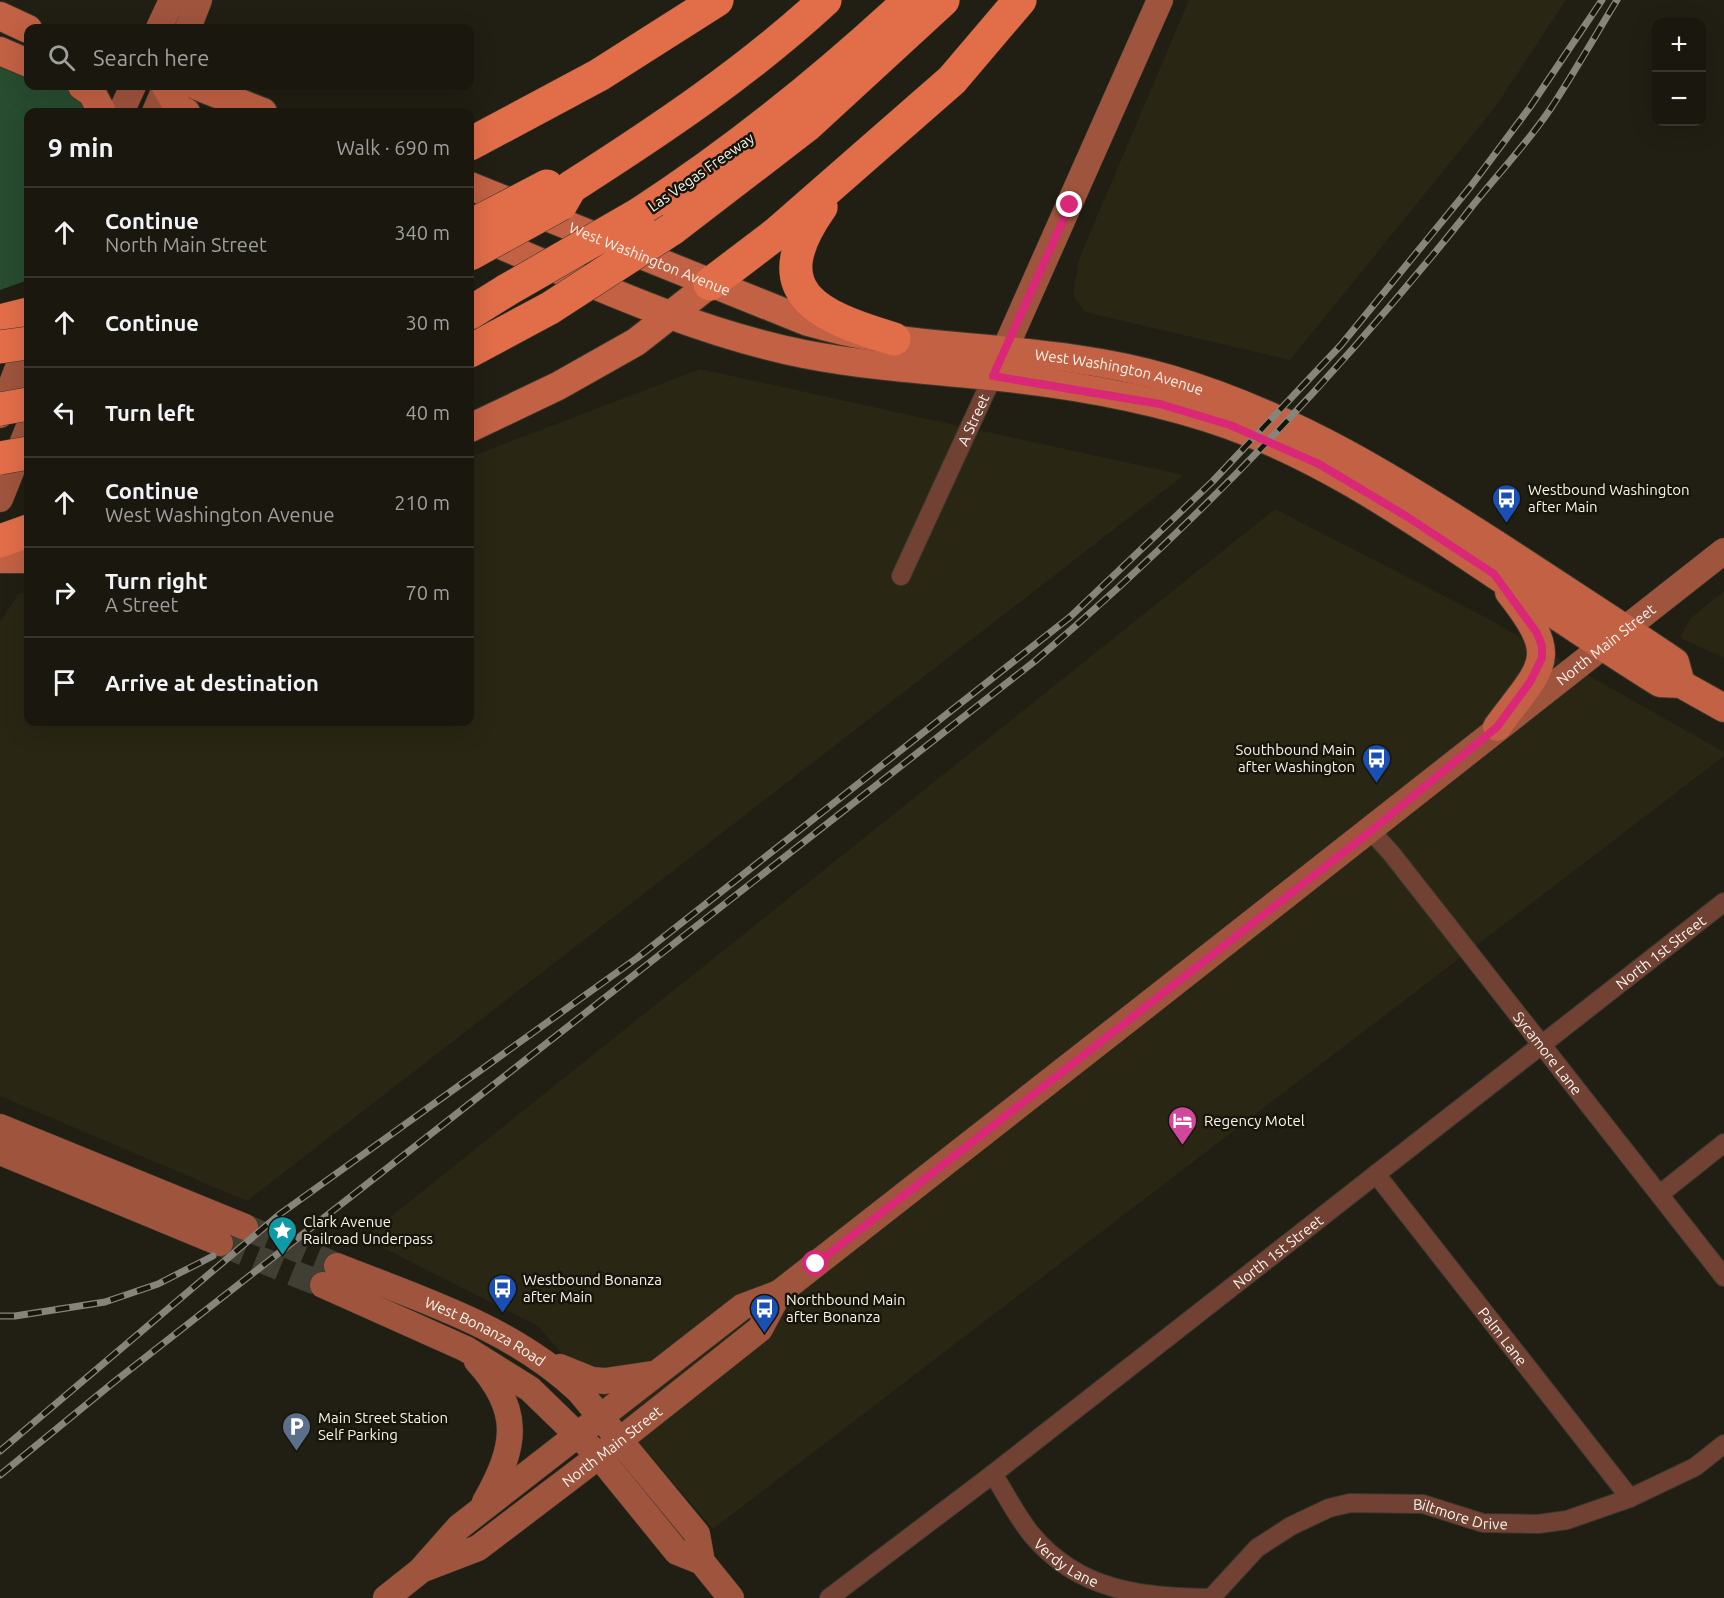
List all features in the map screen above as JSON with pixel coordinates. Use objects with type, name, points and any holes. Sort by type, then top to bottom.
[{"type":"highway","points":[[474,142],[598,75],[717,0]]},
{"type":"highway","points":[[474,252],[561,204],[572,187],[684,114],[776,43],[825,0]]},
{"type":"highway","name":"Las Vegas Freeway","points":[[474,311],[639,214],[718,161],[789,107],[910,0]]},
{"type":"highway","points":[[474,349],[550,308],[672,229],[806,126],[943,0]]},
{"type":"highway","points":[[710,284],[777,233],[951,80],[1020,0]]},
{"type":"highway","points":[[846,171],[803,232],[796,250],[794,265],[800,287],[827,315],[854,327],[894,339]]},
{"type":"highway","points":[[474,224],[547,186],[572,187]]},
{"type":"highway","points":[[0,321],[24,315]]},
{"type":"highway","points":[[0,346],[24,343]]},
{"type":"highway","points":[[0,409],[24,405]]},
{"type":"highway","points":[[0,458],[24,454]]},
{"type":"highway","points":[[0,541],[24,532]]},
{"type":"main road","points":[[161,24],[171,0]]},
{"type":"main road","points":[[190,24],[199,0]]},
{"type":"main road","name":"A Street","points":[[993,376],[1160,0]]},
{"type":"main road","points":[[0,16],[24,26]]},
{"type":"main road","points":[[0,51],[24,61]]},
{"type":"main road","points":[[88,90],[92,93],[100,108]]},
{"type":"main road","points":[[124,108],[131,90]]},
{"type":"main road","points":[[157,108],[165,90]]},
{"type":"main road","points":[[169,90],[179,108]]},
{"type":"main road","points":[[207,90],[253,108]]},
{"type":"main road","name":"West Washington Avenue","points":[[474,188],[808,322],[866,336],[1005,351],[1126,369],[1169,379],[1250,407],[1313,434],[1436,506],[1675,662],[1682,684],[1660,683],[1358,486],[1291,451],[1230,425],[1160,404],[1121,396],[993,376],[808,355],[748,341],[672,316],[474,233]]},
{"type":"main road","points":[[474,426],[558,386],[636,342],[710,284]]},
{"type":"main road","points":[[0,415],[24,352]]},
{"type":"main road","points":[[0,499],[24,439]]},
{"type":"main road","name":"North Main Street","points":[[610,1429],[658,1372],[742,1307],[779,1293],[1371,831],[1497,727],[1724,551]]},
{"type":"main road","points":[[0,560],[24,559]]},
{"type":"main road","points":[[1494,574],[1524,612],[1537,633],[1542,651],[1530,682],[1497,727]]},
{"type":"main road","points":[[1682,684],[1724,708]]},
{"type":"main road","points":[[0,1127],[245,1227]]},
{"type":"main road","points":[[0,1152],[220,1244]]},
{"type":"main road","name":"West Bonanza Road","points":[[330,1275],[476,1321],[543,1360],[579,1391],[697,1534],[702,1562],[677,1552],[588,1447],[530,1389],[466,1349],[330,1275]]},
{"type":"main road","name":"North Main Street","points":[[420,1571],[478,1548],[610,1429],[760,1329],[779,1293]]},
{"type":"main road","points":[[466,1349],[499,1389],[510,1427],[510,1450],[504,1468],[481,1510]]},
{"type":"main road","points":[[543,1360],[592,1380],[621,1380],[658,1372]]},
{"type":"main road","name":"North Main Street","points":[[386,1598],[420,1571],[459,1527],[481,1510],[588,1447]]},
{"type":"main road","points":[[702,1562],[731,1598]]},
{"type":"street","name":"A Street","points":[[901,576],[993,376]]},
{"type":"street","name":"Sycamore Lane","points":[[1371,831],[1391,853],[1724,1276]]},
{"type":"street","name":"North 1st Street","points":[[828,1598],[993,1474],[1724,902]]},
{"type":"street","points":[[1659,1194],[1724,1143]]},
{"type":"street","name":"Palm Lane","points":[[1376,1174],[1630,1498]]},
{"type":"street","name":"Biltmore Drive","points":[[1211,1598],[1257,1548],[1291,1526],[1329,1508],[1350,1503],[1422,1504],[1483,1523],[1538,1524],[1567,1520],[1630,1498],[1695,1467],[1724,1443]]},
{"type":"street","name":"Verdy Lane","points":[[993,1474],[1032,1535],[1062,1565],[1124,1592],[1157,1597],[1211,1598]]},
{"type":"shaded area","points":[[1189,0],[1566,0],[1496,106],[1290,360],[1085,312],[1073,295],[1079,259]]},
{"type":"shaded area","points":[[700,369],[1184,475],[247,1201],[0,1096],[0,622],[19,593],[24,592],[24,726],[474,726],[474,455]]},
{"type":"shaded area","points":[[1275,509],[1485,617],[1724,752],[1724,756],[713,1529],[538,1326],[364,1238]]},
{"type":"shaded area","points":[[1724,591],[1724,658],[1680,638],[1691,618]]},
{"type":"green space","points":[[0,58],[24,67],[24,90],[73,90],[90,108],[24,108],[24,281],[0,290]]},
{"type":"tunnel","points":[[245,1227],[337,1266]]},
{"type":"tunnel","points":[[220,1243],[323,1285]]},
{"type":"railway","points":[[0,1451],[280,1214],[637,958],[1070,617],[1213,481],[1341,345],[1471,186],[1530,107],[1602,0]]},
{"type":"railway","points":[[0,1475],[114,1382],[1035,661],[1094,610],[1151,558],[1260,450],[1364,337],[1541,122],[1617,0]]},
{"type":"railway","points":[[0,1316],[15,1316],[105,1302],[158,1284],[213,1256]]},
{"type":"place","name":"Westbound Washington after Main","points":[[1507,524]]},
{"type":"place","name":"Southbound Main after Washington","points":[[1376,784]]},
{"type":"place","name":"Regency Motel","points":[[1183,1146]]},
{"type":"place","name":"Clark Avenue Railroad Underpass","points":[[282,1256]]},
{"type":"place","name":"Westbound Bonanza after Main","points":[[502,1314]]},
{"type":"place","name":"Northbound Main after Bonanza","points":[[765,1334]]},
{"type":"place","name":"Main Street Station Self Parking","points":[[297,1452]]},
{"type":"route","points":[[816,1264],[1371,831],[1497,727],[1530,682],[1542,658],[1542,646],[1537,633],[1524,612],[1494,574],[1406,516],[1319,464],[1230,425],[1160,404],[993,376],[1070,205]]}]
